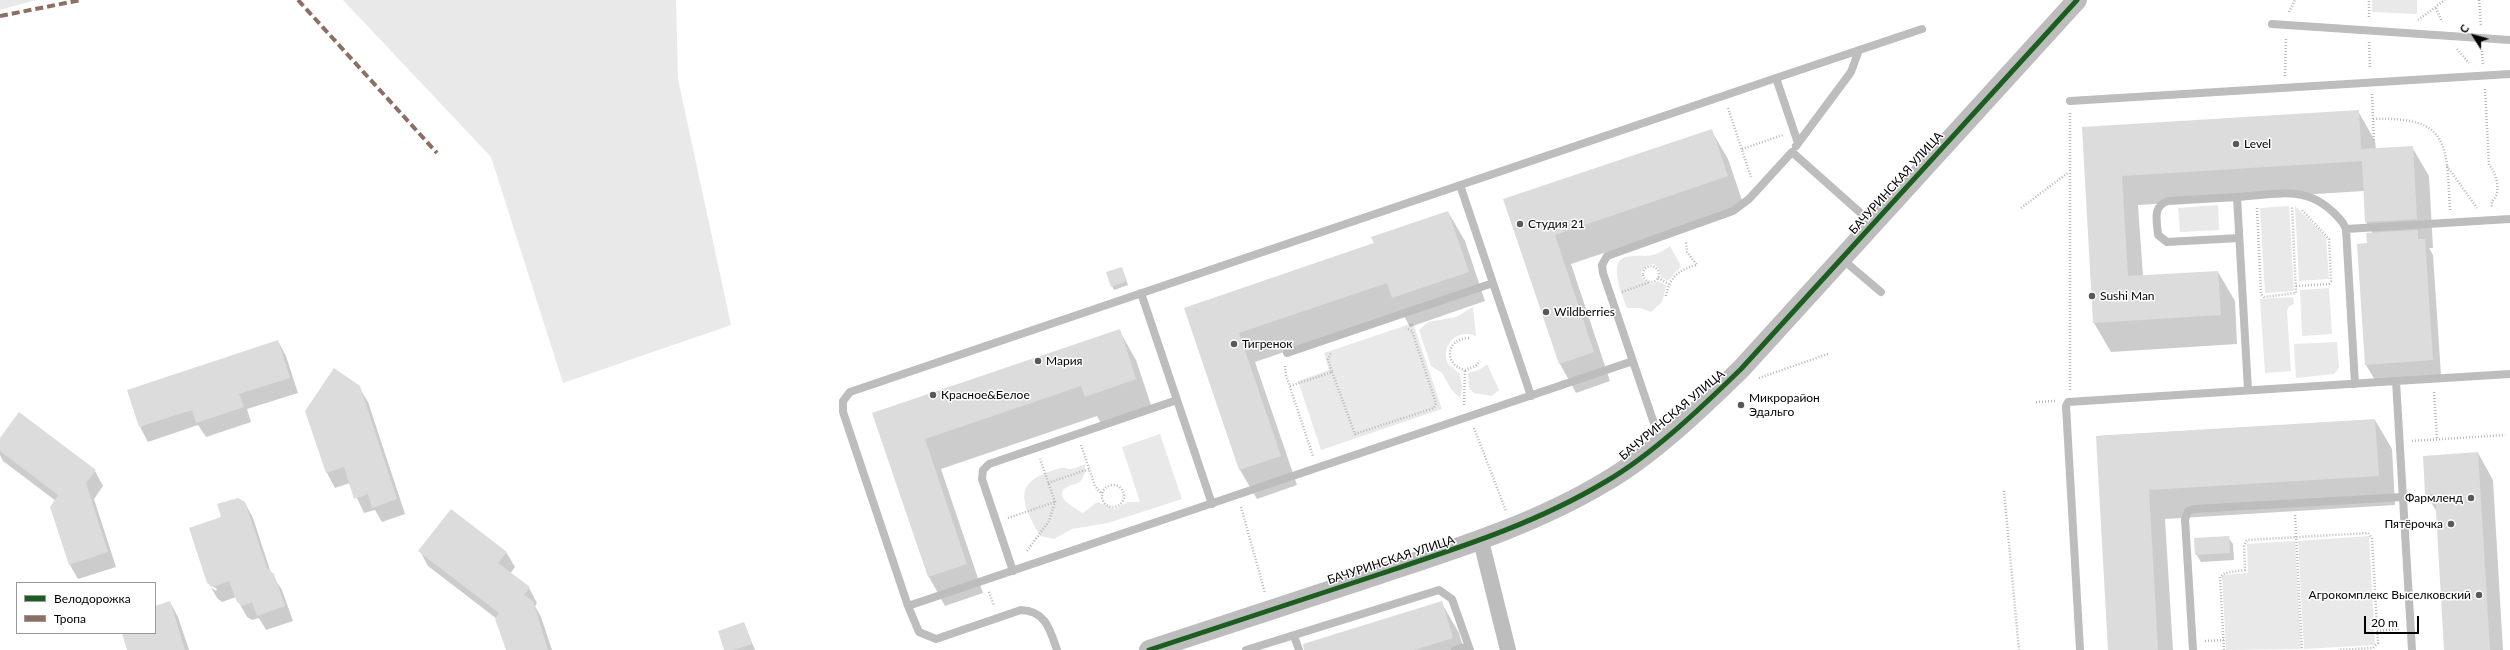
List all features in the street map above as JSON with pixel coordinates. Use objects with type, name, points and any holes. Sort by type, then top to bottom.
[{"type":"street","name":"БАЧУРИНСКАЯ УЛИЦА","points":[[1149,650],[1480,541],[1578,498],[1629,466],[1694,414],[1741,369],[2077,0]]},
{"type":"street","points":[[1480,541],[1508,650]]},
{"type":"lane","points":[[2272,24],[2510,40]]},
{"type":"lane","points":[[1057,650],[1048,624],[1038,614],[1021,610],[936,638],[919,632],[908,606],[843,412],[845,396],[850,392],[1922,29]]},
{"type":"lane","points":[[1660,441],[1602,269],[1607,256],[1733,211],[1756,191],[1792,152],[1851,72],[1859,50]]},
{"type":"lane","points":[[2070,101],[2510,74]]},
{"type":"lane","points":[[1776,78],[1798,143]]},
{"type":"lane","points":[[1792,152],[1873,224]]},
{"type":"lane","points":[[1460,185],[1531,396]]},
{"type":"lane","points":[[2239,238],[2170,242],[2163,240],[2158,235],[2157,211],[2163,202],[2298,193],[2308,195],[2340,219],[2346,229],[2355,384]]},
{"type":"lane","points":[[2237,197],[2248,390]]},
{"type":"lane","points":[[2346,229],[2510,219]]},
{"type":"lane","points":[[1842,259],[1881,292]]},
{"type":"lane","points":[[1287,353],[1493,283]]},
{"type":"lane","points":[[1141,293],[1212,504]]},
{"type":"lane","points":[[908,606],[1633,361]]},
{"type":"lane","points":[[2080,650],[2066,406],[2070,401],[2510,374]]},
{"type":"lane","points":[[2396,381],[2412,650]]},
{"type":"lane","points":[[1013,571],[982,479],[983,470],[989,464],[1036,447],[1177,400]]},
{"type":"lane","points":[[2192,646],[2186,513],[2194,509],[2403,496]]},
{"type":"lane","points":[[1246,650],[1439,590],[1452,599],[1469,648],[1455,650]]},
{"type":"lane","points":[[1294,636],[1299,650]]},
{"type":"path","points":[[2285,88],[2286,25],[2295,0]]},
{"type":"path","points":[[2397,32],[2420,19],[2445,0]]},
{"type":"path","points":[[2479,0],[2489,165],[2495,171],[2496,192],[2492,201],[2489,220]]},
{"type":"path","points":[[1724,96],[1756,191]]},
{"type":"path","points":[[2070,101],[2070,401]]},
{"type":"path","points":[[2373,119],[2404,119],[2421,124],[2437,137],[2444,146],[2451,222]]},
{"type":"path","points":[[1742,149],[1794,131]]},
{"type":"path","points":[[2447,166],[2489,220]]},
{"type":"path","points":[[2021,208],[2070,172]]},
{"type":"path","points":[[2285,204],[2296,204],[2327,235],[2330,283],[2296,286]]},
{"type":"path","points":[[2259,205],[2256,209],[2261,294],[2264,296],[2295,295],[2296,286],[2292,204]]},
{"type":"path","points":[[1666,296],[1669,284],[1678,272],[1697,264],[1688,252],[1683,229]]},
{"type":"path","points":[[1650,282],[1644,276],[1647,268],[1656,268],[1659,274],[1658,278]]},
{"type":"path","points":[[1658,278],[1669,284]]},
{"type":"path","points":[[1611,296],[1658,278]]},
{"type":"path","points":[[1338,351],[1328,357],[1355,434],[1434,408],[1436,403],[1412,331],[1407,328],[1399,330]]},
{"type":"path","points":[[1469,338],[1457,340],[1453,344],[1450,355],[1454,365],[1465,370],[1476,366],[1480,361]]},
{"type":"path","points":[[1287,353],[1285,368],[1317,468]]},
{"type":"path","points":[[1751,381],[1828,354]]},
{"type":"path","points":[[1460,420],[1465,397],[1465,370]]},
{"type":"path","points":[[1290,386],[1332,372]]},
{"type":"path","points":[[2433,379],[2437,439]]},
{"type":"path","points":[[1470,416],[1507,515]]},
{"type":"path","points":[[1077,433],[1095,486],[1102,494],[1104,501],[1112,506],[1119,504],[1123,499],[1123,492],[1116,485],[1108,486],[1102,494]]},
{"type":"path","points":[[2400,442],[2505,435]]},
{"type":"path","points":[[1013,571],[1048,521],[1055,502],[1036,447]]},
{"type":"path","points":[[1048,483],[1090,469]]},
{"type":"path","points":[[2004,491],[2019,650]]},
{"type":"path","points":[[1237,495],[1267,599]]},
{"type":"path","points":[[996,522],[1055,502]]},
{"type":"path","points":[[2294,503],[2302,650]]},
{"type":"path","points":[[2224,650],[2221,575],[2244,570],[2244,546],[2247,540],[2370,534],[2378,643],[2374,647],[2338,650]]},
{"type":"path","points":[[986,580],[998,618]]},
{"type":"path","points":[[2377,631],[2411,629]]},
{"type":"path","points":[[2192,646],[2224,640]]},
{"type":"shaded area","points":[[0,0],[36,0],[0,10]]},
{"type":"shaded area","points":[[343,0],[676,0],[678,79],[731,325],[563,383],[491,157]]},
{"type":"shaded area","points":[[2372,0],[2417,0],[2417,14],[2372,12]]},
{"type":"shaded area","points":[[2218,205],[2219,230],[2180,232],[2178,208]]},
{"type":"shaded area","points":[[2289,206],[2294,291],[2265,293],[2260,208]]},
{"type":"shaded area","points":[[2295,206],[2326,237],[2329,279],[2299,281]]},
{"type":"shaded area","points":[[1670,246],[1681,266],[1668,281],[1661,277],[1659,268],[1654,264],[1647,265],[1641,272],[1641,276],[1644,281],[1652,284],[1658,281],[1666,286],[1662,302],[1651,312],[1640,308],[1627,308],[1618,280],[1617,272],[1620,260],[1626,257],[1652,255],[1663,251]]},
{"type":"shaded area","points":[[2329,288],[2332,334],[2302,336],[2300,290]]},
{"type":"shaded area","points":[[2293,297],[2294,304],[2289,306],[2287,311],[2291,371],[2265,373],[2260,299]]},
{"type":"shaded area","points":[[1473,307],[1476,336],[1462,334],[1457,336],[1448,345],[1446,350],[1448,364],[1460,374],[1462,387],[1460,398],[1451,389],[1442,373],[1431,366],[1419,330],[1428,322],[1456,317]]},
{"type":"shaded area","points":[[1413,323],[1442,409],[1321,450],[1298,381],[1329,370],[1324,353]]},
{"type":"shaded area","points":[[2337,342],[2339,368],[2334,374],[2296,378],[2294,344]]},
{"type":"shaded area","points":[[1487,364],[1499,390],[1492,396],[1474,393],[1469,388],[1468,373],[1479,370]]},
{"type":"shaded area","points":[[1160,434],[1182,499],[1108,523],[1072,529],[1054,539],[1040,536],[1033,523],[1025,501],[1025,493],[1028,485],[1035,479],[1045,473],[1061,468],[1072,469],[1085,464],[1085,473],[1081,481],[1069,486],[1062,493],[1063,497],[1070,505],[1083,513],[1097,502],[1115,509],[1128,502],[1140,502],[1122,447]]},
{"type":"shaded area","points":[[2369,536],[2375,645],[2304,649],[2298,541]]},
{"type":"shaded area","points":[[2295,541],[2301,649],[2226,650],[2222,575],[2248,573],[2247,544]]},
{"type":"building","points":[[2359,110],[2361,149],[2413,146],[2417,219],[2365,222],[2362,161],[2122,176],[2128,276],[2218,271],[2221,315],[2093,323],[2082,127]]},
{"type":"building","points":[[1712,129],[1728,176],[1555,235],[1594,352],[1559,364],[1503,199]]},
{"type":"building","points":[[1448,211],[1469,272],[1392,298],[1387,283],[1239,333],[1281,456],[1239,470],[1184,308],[1374,243],[1371,237]]},
{"type":"building","points":[[2418,230],[2418,239],[2425,239],[2433,360],[2365,365],[2357,244],[2367,243],[2366,233]]},
{"type":"building","points":[[1122,267],[1127,281],[1111,287],[1106,272]]},
{"type":"building","points":[[1120,329],[1136,379],[1085,397],[1081,386],[925,439],[967,564],[928,577],[872,413]]},
{"type":"building","points":[[278,340],[290,378],[239,394],[244,407],[196,423],[192,410],[139,427],[127,390]]},
{"type":"building","points":[[334,368],[360,386],[397,499],[372,508],[368,494],[354,499],[344,467],[326,473],[305,411]]},
{"type":"building","points":[[19,412],[96,470],[86,483],[108,552],[69,565],[50,507],[58,495],[0,451],[0,438]]},
{"type":"building","points":[[2375,419],[2379,476],[2149,490],[2158,650],[2108,650],[2096,436]]},
{"type":"building","points":[[2478,452],[2490,650],[2444,650],[2435,494],[2425,494],[2423,456]]},
{"type":"building","points":[[238,498],[245,502],[267,568],[274,574],[285,606],[257,616],[252,602],[242,606],[237,602],[229,581],[213,587],[207,583],[189,528],[221,517],[217,504]]},
{"type":"building","points":[[451,509],[507,552],[498,563],[530,587],[524,595],[533,601],[548,650],[506,650],[495,619],[499,613],[418,551]]},
{"type":"building","points":[[2229,536],[2230,553],[2195,555],[2194,538]]},
{"type":"building","points":[[170,601],[185,650],[127,650],[122,634],[156,634],[156,606]]},
{"type":"building","points":[[1442,601],[1453,638],[1414,650],[1304,650],[1303,644]]},
{"type":"building","points":[[744,622],[752,644],[733,650],[724,650],[718,631]]},
{"type":"marked path","points":[[0,16],[81,0]]},
{"type":"marked path","points":[[298,0],[437,153]]},
{"type":"cycle path","points":[[1149,650],[1467,545],[1524,523],[1578,497],[1623,471],[1676,430],[1741,369],[2077,0]]},
{"type":"place","name":"Level","points":[[2236,144]]},
{"type":"place","name":"Студия 21","points":[[1520,224]]},
{"type":"place","name":"Sushi Man","points":[[2092,296]]},
{"type":"place","name":"Wildberries","points":[[1546,312]]},
{"type":"place","name":"Тигренок","points":[[1234,344]]},
{"type":"place","name":"Мария","points":[[1038,361]]},
{"type":"place","name":"Красное&Белое","points":[[933,395]]},
{"type":"place","name":"Микрорайон Эдальго","points":[[1741,405]]},
{"type":"place","name":"Фармленд","points":[[2471,498]]},
{"type":"place","name":"Пятёрочка","points":[[2451,524]]},
{"type":"place","name":"Агрокомплекс Выселковский","points":[[2479,595]]}]
